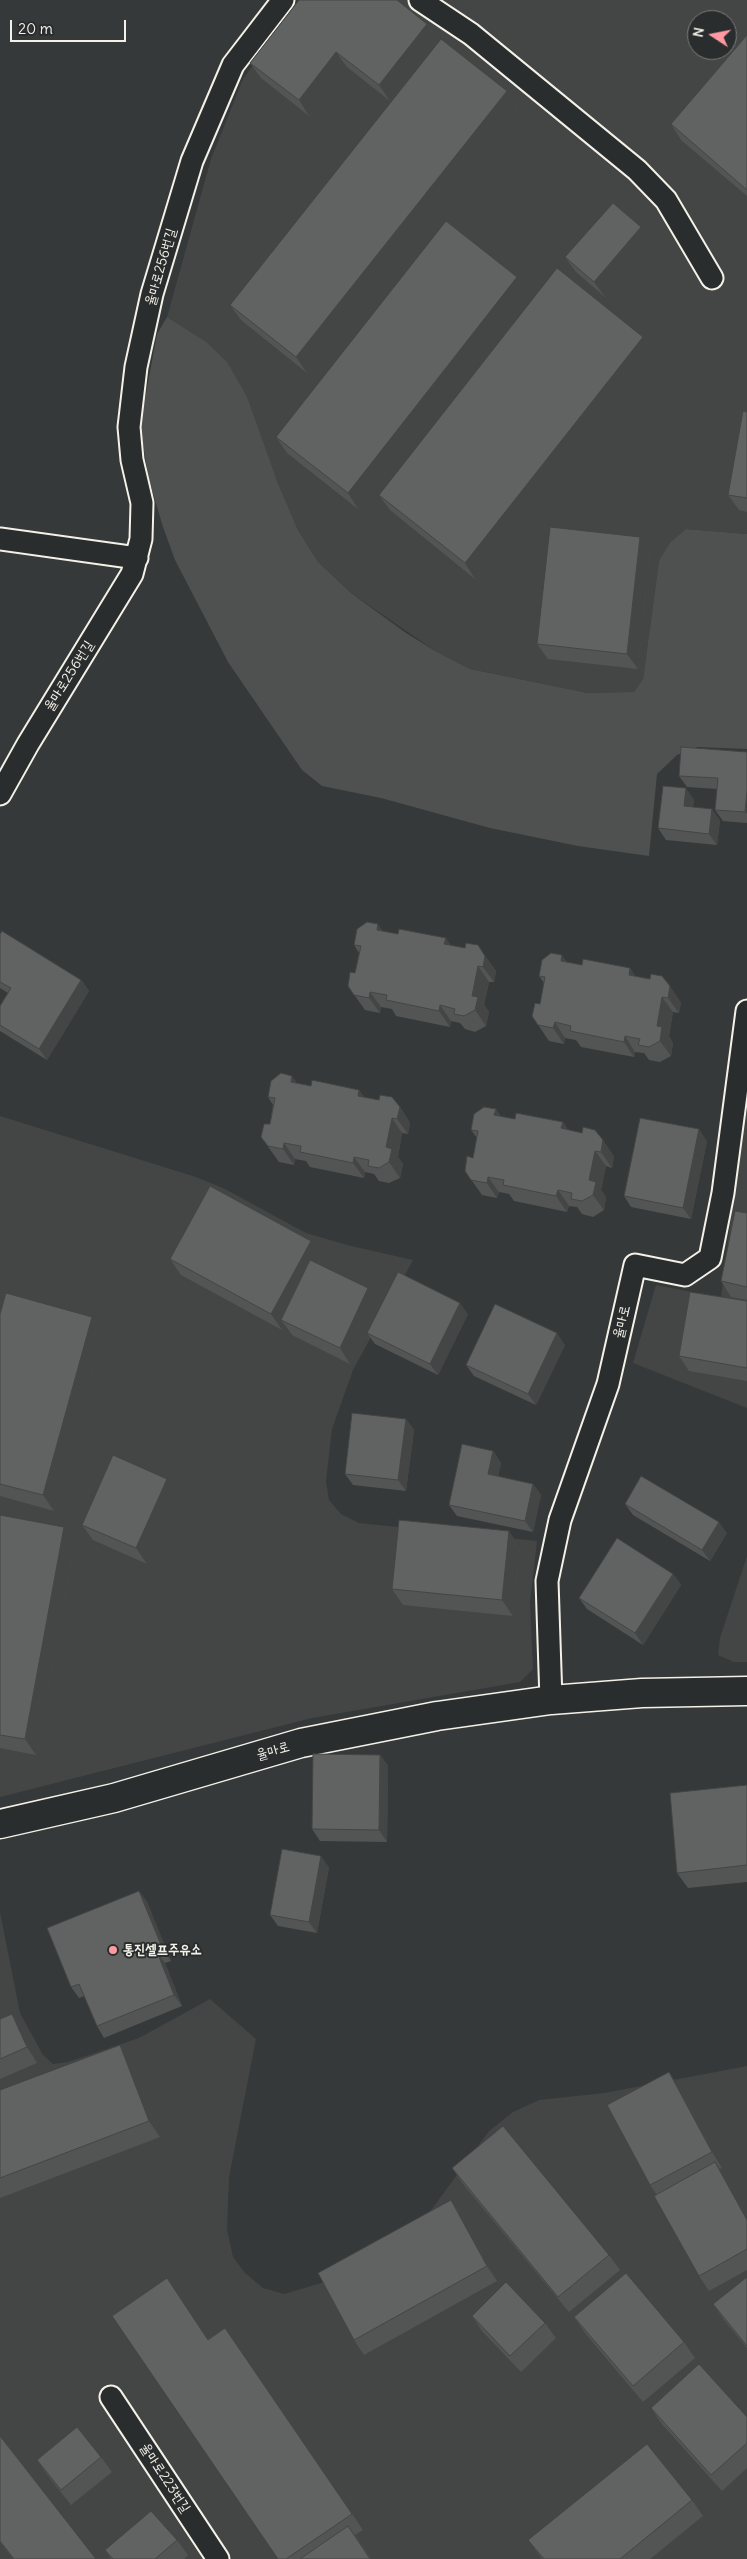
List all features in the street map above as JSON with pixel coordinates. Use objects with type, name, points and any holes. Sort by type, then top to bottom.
[{"type":"street","name":"율마로","points":[[0,1824],[114,1798],[301,1743],[437,1716],[551,1700],[642,1694],[747,1692]]},
{"type":"lane","name":"율마로256번길","points":[[0,794],[28,744],[132,574],[141,539],[142,502],[132,460],[129,427],[136,367],[152,294],[192,161],[233,65],[284,0]]},
{"type":"lane","points":[[420,0],[471,34],[637,170],[666,200],[712,278]]},
{"type":"lane","points":[[0,539],[137,558]]},
{"type":"lane","name":"율마로","points":[[551,1700],[547,1581],[560,1520],[608,1384],[634,1265],[685,1275],[710,1258],[723,1193],[747,1011]]},
{"type":"lane","name":"율마로223번길","points":[[112,2397],[218,2559]]},
{"type":"shaded area","points":[[303,0],[747,0],[747,534],[686,529],[659,561],[643,679],[634,692],[588,693],[470,669],[437,652],[351,593],[318,562],[298,530],[277,481],[205,341],[167,317],[211,159],[243,79],[287,18]]},
{"type":"shaded area","points":[[167,317],[205,341],[227,362],[247,397],[277,481],[298,530],[318,562],[351,593],[406,633],[470,669],[588,693],[634,692],[643,679],[659,561],[670,543],[686,529],[747,534],[747,749],[698,747],[677,755],[657,774],[649,856],[578,846],[490,828],[381,798],[322,786],[302,770],[228,662],[175,560],[163,527],[149,480],[140,426],[157,334]]},
{"type":"shaded area","points":[[747,1093],[747,1408],[633,1363],[656,1285],[721,1298]]},
{"type":"shaded area","points":[[0,1116],[196,1177],[225,1189],[306,1233],[351,1246],[413,1260],[353,1370],[332,1429],[326,1481],[329,1500],[341,1514],[359,1523],[537,1541],[530,1602],[533,1669],[520,1682],[312,1718],[0,1797]]},
{"type":"shaded area","points":[[747,1556],[747,1662],[734,1662],[718,1655],[720,1638]]},
{"type":"shaded area","points":[[0,1912],[20,2013],[43,2055],[53,2064],[68,2062],[139,2038],[210,1999],[256,2039],[229,2177],[227,2229],[233,2257],[245,2273],[263,2288],[284,2294],[321,2283],[384,2247],[429,2213],[489,2131],[513,2112],[539,2100],[604,2093],[747,2066],[747,2559],[0,2559]]},
{"type":"building","points":[[299,0],[397,0],[427,24],[379,85],[336,52],[299,100],[250,63]]},
{"type":"building","points":[[747,35],[747,190],[671,124],[726,60],[737,60],[737,47]]},
{"type":"building","points":[[441,39],[507,91],[296,357],[230,305]]},
{"type":"building","points":[[613,203],[641,227],[594,282],[565,257]]},
{"type":"building","points":[[446,221],[517,277],[348,493],[276,437]]},
{"type":"building","points":[[557,268],[643,337],[465,563],[379,495]]},
{"type":"building","points":[[743,411],[747,412],[747,498],[728,495]]},
{"type":"building","points":[[550,527],[640,537],[627,654],[537,644]]},
{"type":"building","points":[[681,747],[747,752],[745,812],[715,810],[718,778],[679,776]]},
{"type":"building","points":[[663,786],[686,788],[684,806],[712,809],[709,834],[658,828]]},
{"type":"building","points":[[367,922],[378,924],[377,930],[398,934],[399,929],[446,938],[444,944],[465,948],[466,943],[478,945],[485,956],[483,967],[478,966],[472,996],[478,997],[475,1010],[464,1016],[454,1014],[455,1009],[440,1005],[439,1011],[386,1000],[387,995],[370,992],[369,998],[354,995],[348,986],[350,972],[355,973],[361,946],[354,945],[357,929]]},
{"type":"building","points":[[2,931],[81,980],[39,1049],[0,1025],[0,1006],[11,988],[0,982],[0,934]]},
{"type":"building","points":[[551,953],[562,955],[561,961],[582,965],[583,959],[630,968],[629,975],[650,979],[651,974],[662,976],[670,986],[668,998],[662,997],[657,1026],[662,1027],[660,1041],[649,1047],[638,1045],[640,1039],[625,1036],[624,1042],[570,1031],[571,1026],[555,1022],[553,1028],[538,1025],[532,1016],[535,1003],[540,1004],[545,977],[539,976],[542,960]]},
{"type":"building","points":[[281,1073],[292,1076],[291,1082],[311,1086],[312,1080],[359,1090],[358,1096],[379,1100],[380,1095],[392,1097],[400,1107],[397,1119],[392,1118],[386,1147],[392,1149],[389,1162],[379,1168],[368,1166],[369,1160],[354,1157],[353,1163],[300,1152],[301,1146],[284,1143],[283,1149],[268,1146],[261,1137],[264,1124],[270,1124],[275,1098],[268,1097],[271,1081]]},
{"type":"building","points":[[484,1107],[496,1109],[494,1115],[515,1119],[516,1113],[563,1122],[561,1128],[582,1133],[583,1127],[595,1130],[603,1140],[601,1152],[595,1151],[589,1180],[596,1182],[593,1195],[582,1201],[571,1199],[572,1193],[558,1190],[556,1196],[503,1185],[504,1180],[488,1177],[487,1183],[471,1180],[465,1171],[467,1156],[473,1158],[478,1131],[471,1130],[474,1114]]},
{"type":"building","points":[[640,1118],[699,1129],[683,1208],[624,1196]]},
{"type":"building","points":[[210,1186],[311,1241],[271,1314],[170,1259]]},
{"type":"building","points":[[735,1211],[747,1213],[747,1287],[721,1281]]},
{"type":"building","points":[[310,1260],[368,1288],[340,1348],[281,1320]]},
{"type":"building","points":[[398,1272],[460,1303],[430,1364],[367,1333]]},
{"type":"building","points":[[690,1292],[747,1301],[747,1368],[679,1356]]},
{"type":"building","points":[[6,1293],[92,1317],[43,1495],[0,1484],[0,1314]]},
{"type":"building","points":[[495,1304],[557,1333],[528,1394],[466,1365]]},
{"type":"building","points":[[352,1413],[406,1419],[398,1480],[345,1474]]},
{"type":"building","points":[[462,1444],[493,1451],[488,1474],[533,1484],[525,1521],[449,1505]]},
{"type":"building","points":[[113,1455],[167,1479],[136,1548],[82,1525]]},
{"type":"building","points":[[641,1476],[719,1522],[702,1550],[625,1504]]},
{"type":"building","points":[[0,1515],[64,1527],[25,1739],[0,1735]]},
{"type":"building","points":[[399,1520],[509,1531],[502,1600],[392,1589]]},
{"type":"building","points":[[617,1538],[673,1574],[635,1633],[579,1598]]},
{"type":"building","points":[[313,1754],[380,1755],[379,1830],[312,1829]]},
{"type":"building","points":[[747,1785],[747,1865],[677,1873],[670,1793]]},
{"type":"building","points":[[282,1849],[321,1856],[309,1922],[270,1915]]},
{"type":"building","points":[[139,1891],[163,1950],[157,1952],[174,1995],[97,2026],[79,1984],[71,1987],[47,1928]]},
{"type":"building","points":[[12,2014],[27,2047],[0,2059],[0,2019]]},
{"type":"building","points":[[120,2045],[149,2121],[0,2178],[0,2090]]},
{"type":"building","points":[[669,2072],[712,2152],[650,2185],[607,2105]]},
{"type":"building","points":[[503,2126],[609,2255],[558,2297],[452,2168]]},
{"type":"building","points":[[715,2162],[747,2220],[747,2249],[699,2276],[654,2196]]},
{"type":"building","points":[[451,2200],[487,2266],[354,2340],[318,2273]]},
{"type":"building","points":[[626,2273],[684,2342],[633,2386],[574,2317]]},
{"type":"building","points":[[747,2277],[747,2346],[713,2304]]},
{"type":"building","points":[[167,2278],[208,2340],[225,2328],[352,2514],[286,2559],[278,2559],[112,2316]]},
{"type":"building","points":[[506,2282],[545,2323],[510,2356],[472,2316]]},
{"type":"building","points":[[699,2364],[747,2417],[747,2443],[711,2475],[651,2408]]},
{"type":"building","points":[[77,2427],[101,2457],[61,2490],[37,2460]]},
{"type":"building","points":[[0,2436],[96,2559],[14,2559],[0,2541]]},
{"type":"building","points":[[647,2444],[692,2500],[620,2559],[544,2559],[528,2540]]},
{"type":"building","points":[[151,2511],[177,2540],[155,2559],[113,2559],[105,2550]]},
{"type":"building","points":[[348,2526],[370,2559],[300,2559]]},
{"type":"place","name":"통진셀프주유소","points":[[113,1950]]}]
